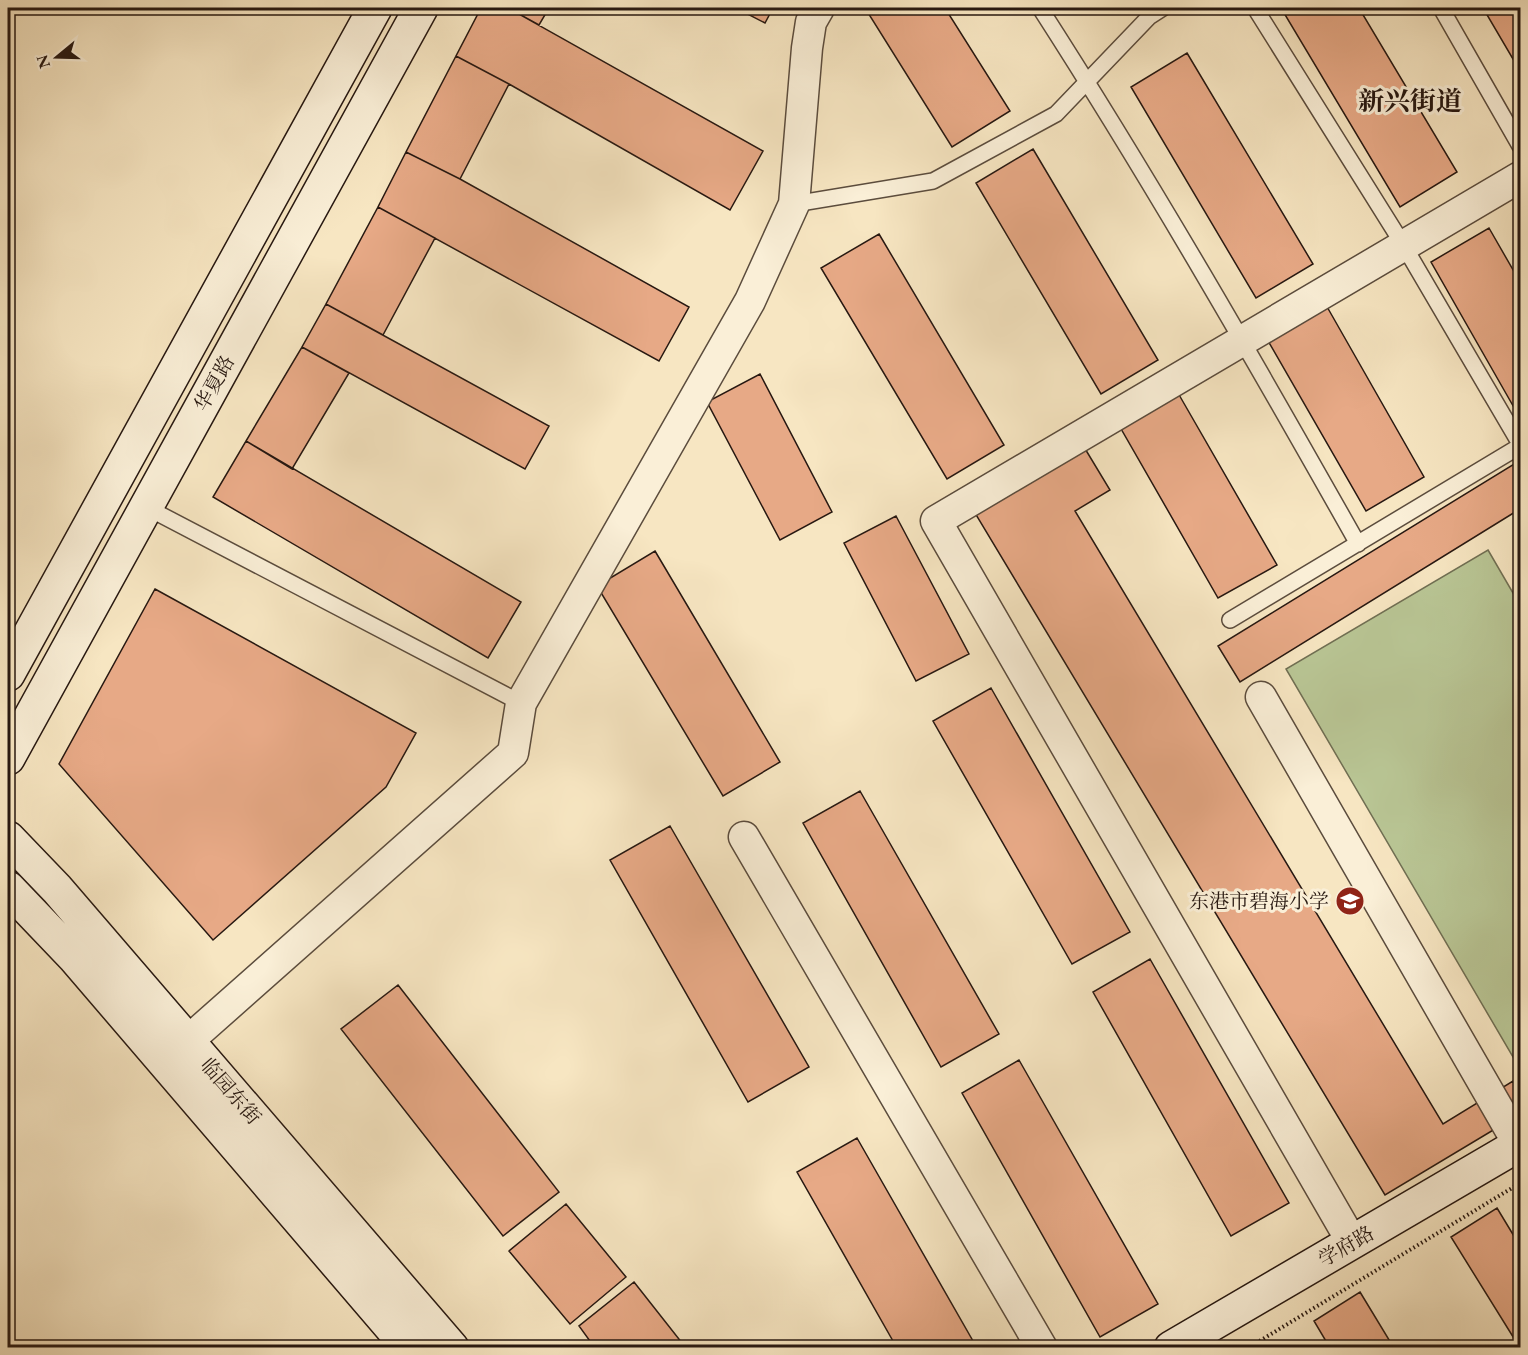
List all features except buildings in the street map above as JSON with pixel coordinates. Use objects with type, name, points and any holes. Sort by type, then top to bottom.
[{"type":"street","name":"华夏路","points":[[8,674],[375,8]]},
{"type":"street","name":"华夏路","points":[[8,758],[421,8]]},
{"type":"street","points":[[177,1053],[513,753],[522,704],[750,301],[794,204],[810,22],[819,8]]},
{"type":"street","points":[[1352,1242],[936,521],[1521,177]]},
{"type":"street","points":[[1261,697],[1520,1144]]},
{"type":"street","points":[[744,837],[1042,1347]]},
{"type":"street","name":"临园东街","points":[[8,838],[57,889],[177,1053],[409,1347]]},
{"type":"street","name":"临园东街","points":[[8,888],[74,957],[177,1053],[452,1347]]},
{"type":"street","name":"学府路","points":[[1171,1347],[1520,1144]]},
{"type":"lane","points":[[1040,8],[1088,82],[1243,340],[1358,543]]},
{"type":"lane","points":[[794,204],[933,181],[1056,114],[1149,17],[1163,8]]},
{"type":"lane","points":[[1230,620],[1521,445],[1404,246],[1256,8]]},
{"type":"lane","points":[[1441,8],[1521,146]]},
{"type":"lane","points":[[146,507],[522,704]]},
{"type":"path","points":[[1248,1347],[1521,1183]]},
{"type":"green space","points":[[1488,550],[1520,605],[1520,1069],[1286,669]]},
{"type":"place","name":"东港市碧海小学","points":[[1350,901]]},
{"type":"district","name":"新兴街道","points":[[1410,101]]}]
